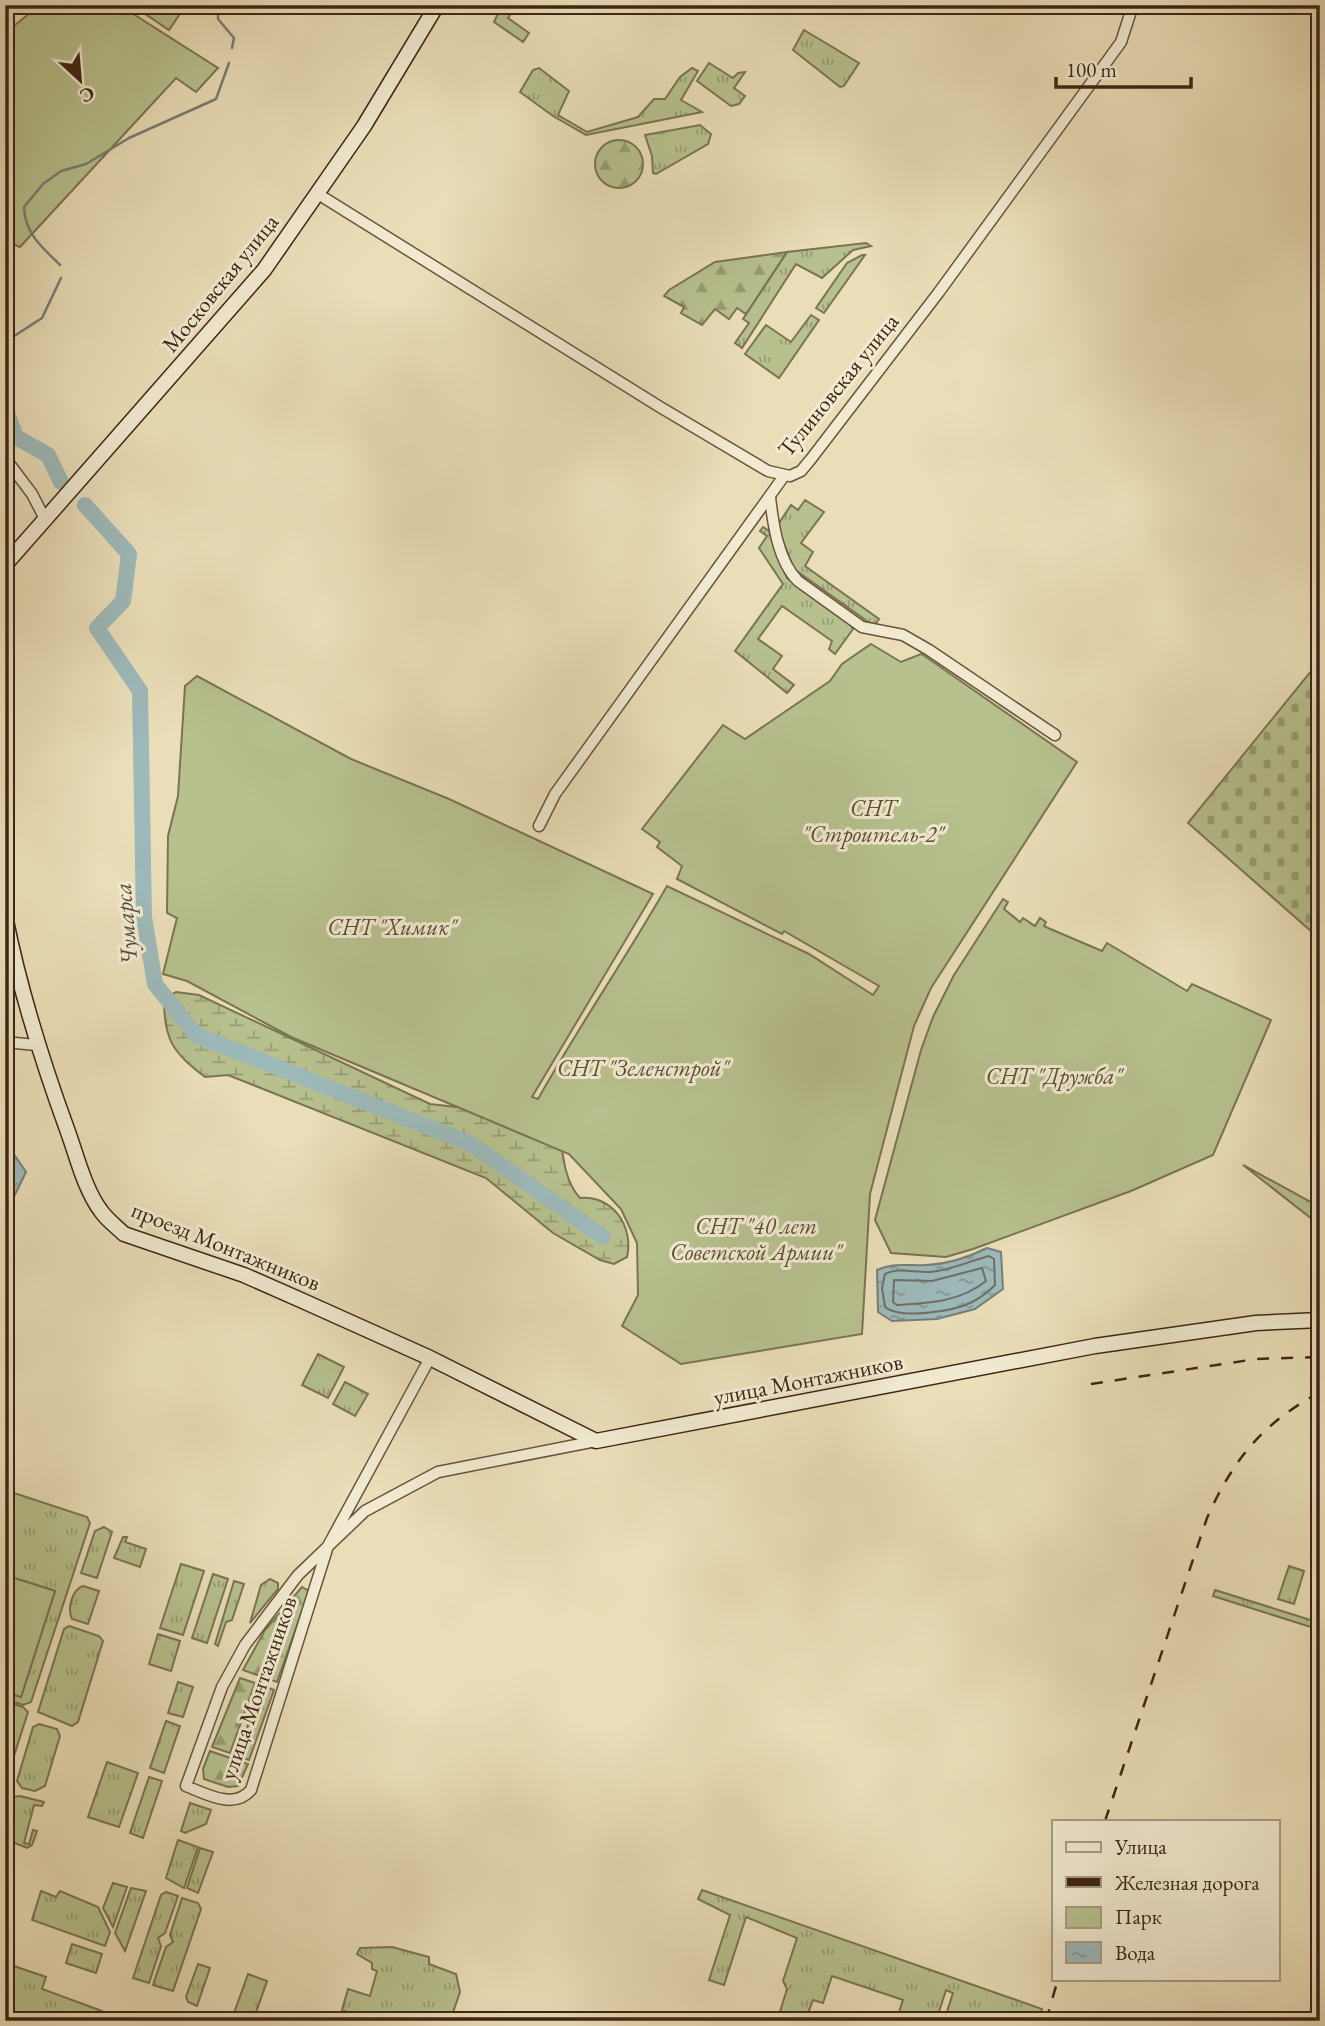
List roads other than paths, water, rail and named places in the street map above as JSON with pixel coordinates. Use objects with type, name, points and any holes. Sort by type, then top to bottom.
[{"type":"main road","name":"Московская улица","points":[[5,565],[264,270],[364,126],[437,5]]},
{"type":"main road","name":"проезд Монтажников","points":[[5,916],[18,980],[36,1045],[80,1168],[100,1211],[124,1234],[244,1275],[430,1358],[596,1441]]},
{"type":"main road","name":"улица Монтажников","points":[[596,1441],[1095,1346],[1256,1323],[1320,1320]]},
{"type":"street","name":"Тулиновская улица","points":[[318,194],[660,407],[768,471],[784,475],[801,471],[939,292],[1121,42],[1133,5]]},
{"type":"street","points":[[5,458],[32,494],[46,521]]},
{"type":"street","points":[[539,826],[555,794],[784,475]]},
{"type":"street","points":[[770,497],[775,531],[790,572],[798,581],[862,627],[903,635],[929,650],[1055,735]]},
{"type":"street","points":[[5,1042],[36,1045]]},
{"type":"street","points":[[328,1546],[430,1358]]},
{"type":"street","name":"улица Монтажников","points":[[328,1546],[251,1790],[241,1798],[226,1800],[186,1786],[222,1687],[245,1645],[271,1607],[328,1546],[365,1511],[439,1472],[596,1441]]},
{"type":"water","points":[[5,1141],[26,1172],[5,1215]]},
{"type":"water","points":[[987,1248],[1001,1252],[1003,1289],[975,1309],[937,1319],[892,1321],[878,1312],[877,1270],[896,1265],[943,1263]]},
{"type":"waterway","points":[[218,5],[218,19],[234,38],[232,48]]},
{"type":"waterway","points":[[60,265],[36,239],[25,217],[24,207],[43,184],[61,171],[86,164],[129,138],[216,99],[229,63]]},
{"type":"waterway","points":[[5,342],[42,318],[61,278]]},
{"type":"waterway","name":"Чумарса","points":[[5,408],[16,437],[48,455],[61,482]]},
{"type":"waterway","name":"Чумарса","points":[[85,505],[129,554],[123,601],[97,628],[140,691],[144,917],[155,984],[196,1035],[471,1144],[603,1237]]},
{"type":"railway","points":[[1091,1384],[1256,1359],[1320,1357]]},
{"type":"railway","points":[[1105,1820],[1207,1518],[1217,1497],[1252,1444],[1282,1417],[1320,1392]]},
{"type":"railway","points":[[1046,2021],[1058,1980]]},
{"type":"park label","name":"СНТ \"Строитель-2\"","points":[[873,821]]},
{"type":"park label","name":"СНТ \"Химик\"","points":[[392,927]]},
{"type":"park label","name":"СНТ \"Зеленстрой\"","points":[[643,1068]]},
{"type":"park label","name":"СНТ \"Дружба\"","points":[[1054,1076]]},
{"type":"park label","name":"СНТ \"40 лет Советской Армии\"","points":[[756,1239]]}]
